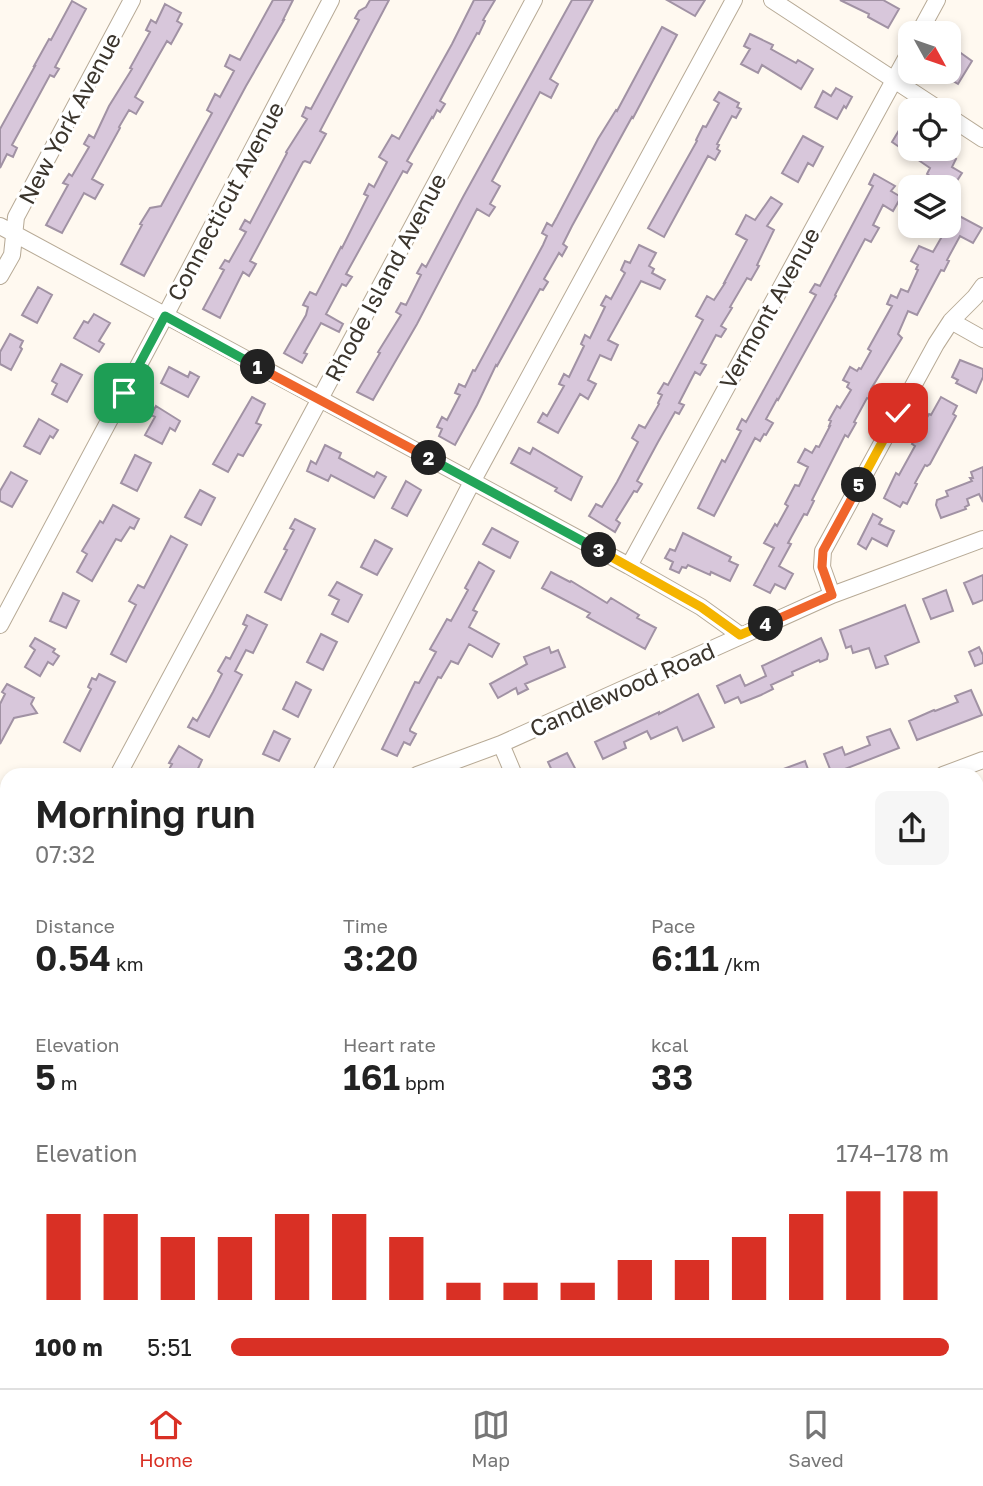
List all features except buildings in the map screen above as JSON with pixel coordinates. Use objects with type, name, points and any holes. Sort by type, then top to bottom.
[{"type":"street","name":"New York Avenue","points":[[0,276],[12,255],[7,230],[132,0]]},
{"type":"street","name":"Connecticut Avenue","points":[[0,625],[331,0]]},
{"type":"street","name":"Rhode Island Avenue","points":[[122,768],[534,0]]},
{"type":"street","points":[[324,768],[472,482],[734,0]]},
{"type":"street","points":[[772,0],[922,98]]},
{"type":"street","points":[[926,21],[937,0]]},
{"type":"street","name":"Vermont Avenue","points":[[628,566],[898,73]]},
{"type":"street","points":[[961,125],[983,139]]},
{"type":"street","points":[[7,230],[628,566],[701,607],[740,635]]},
{"type":"street","points":[[832,595],[822,567],[823,551],[936,344],[951,321],[983,286]]},
{"type":"street","points":[[951,321],[983,339]]},
{"type":"street","name":"Candlewood Road","points":[[436,768],[501,744],[832,595],[983,539]]},
{"type":"street","points":[[501,744],[511,768]]},
{"type":"street","points":[[962,768],[983,760]]},
{"type":"route","points":[[124,393],[165,316],[628,566],[701,607],[740,635],[832,595],[822,567],[823,551],[898,413]]}]
